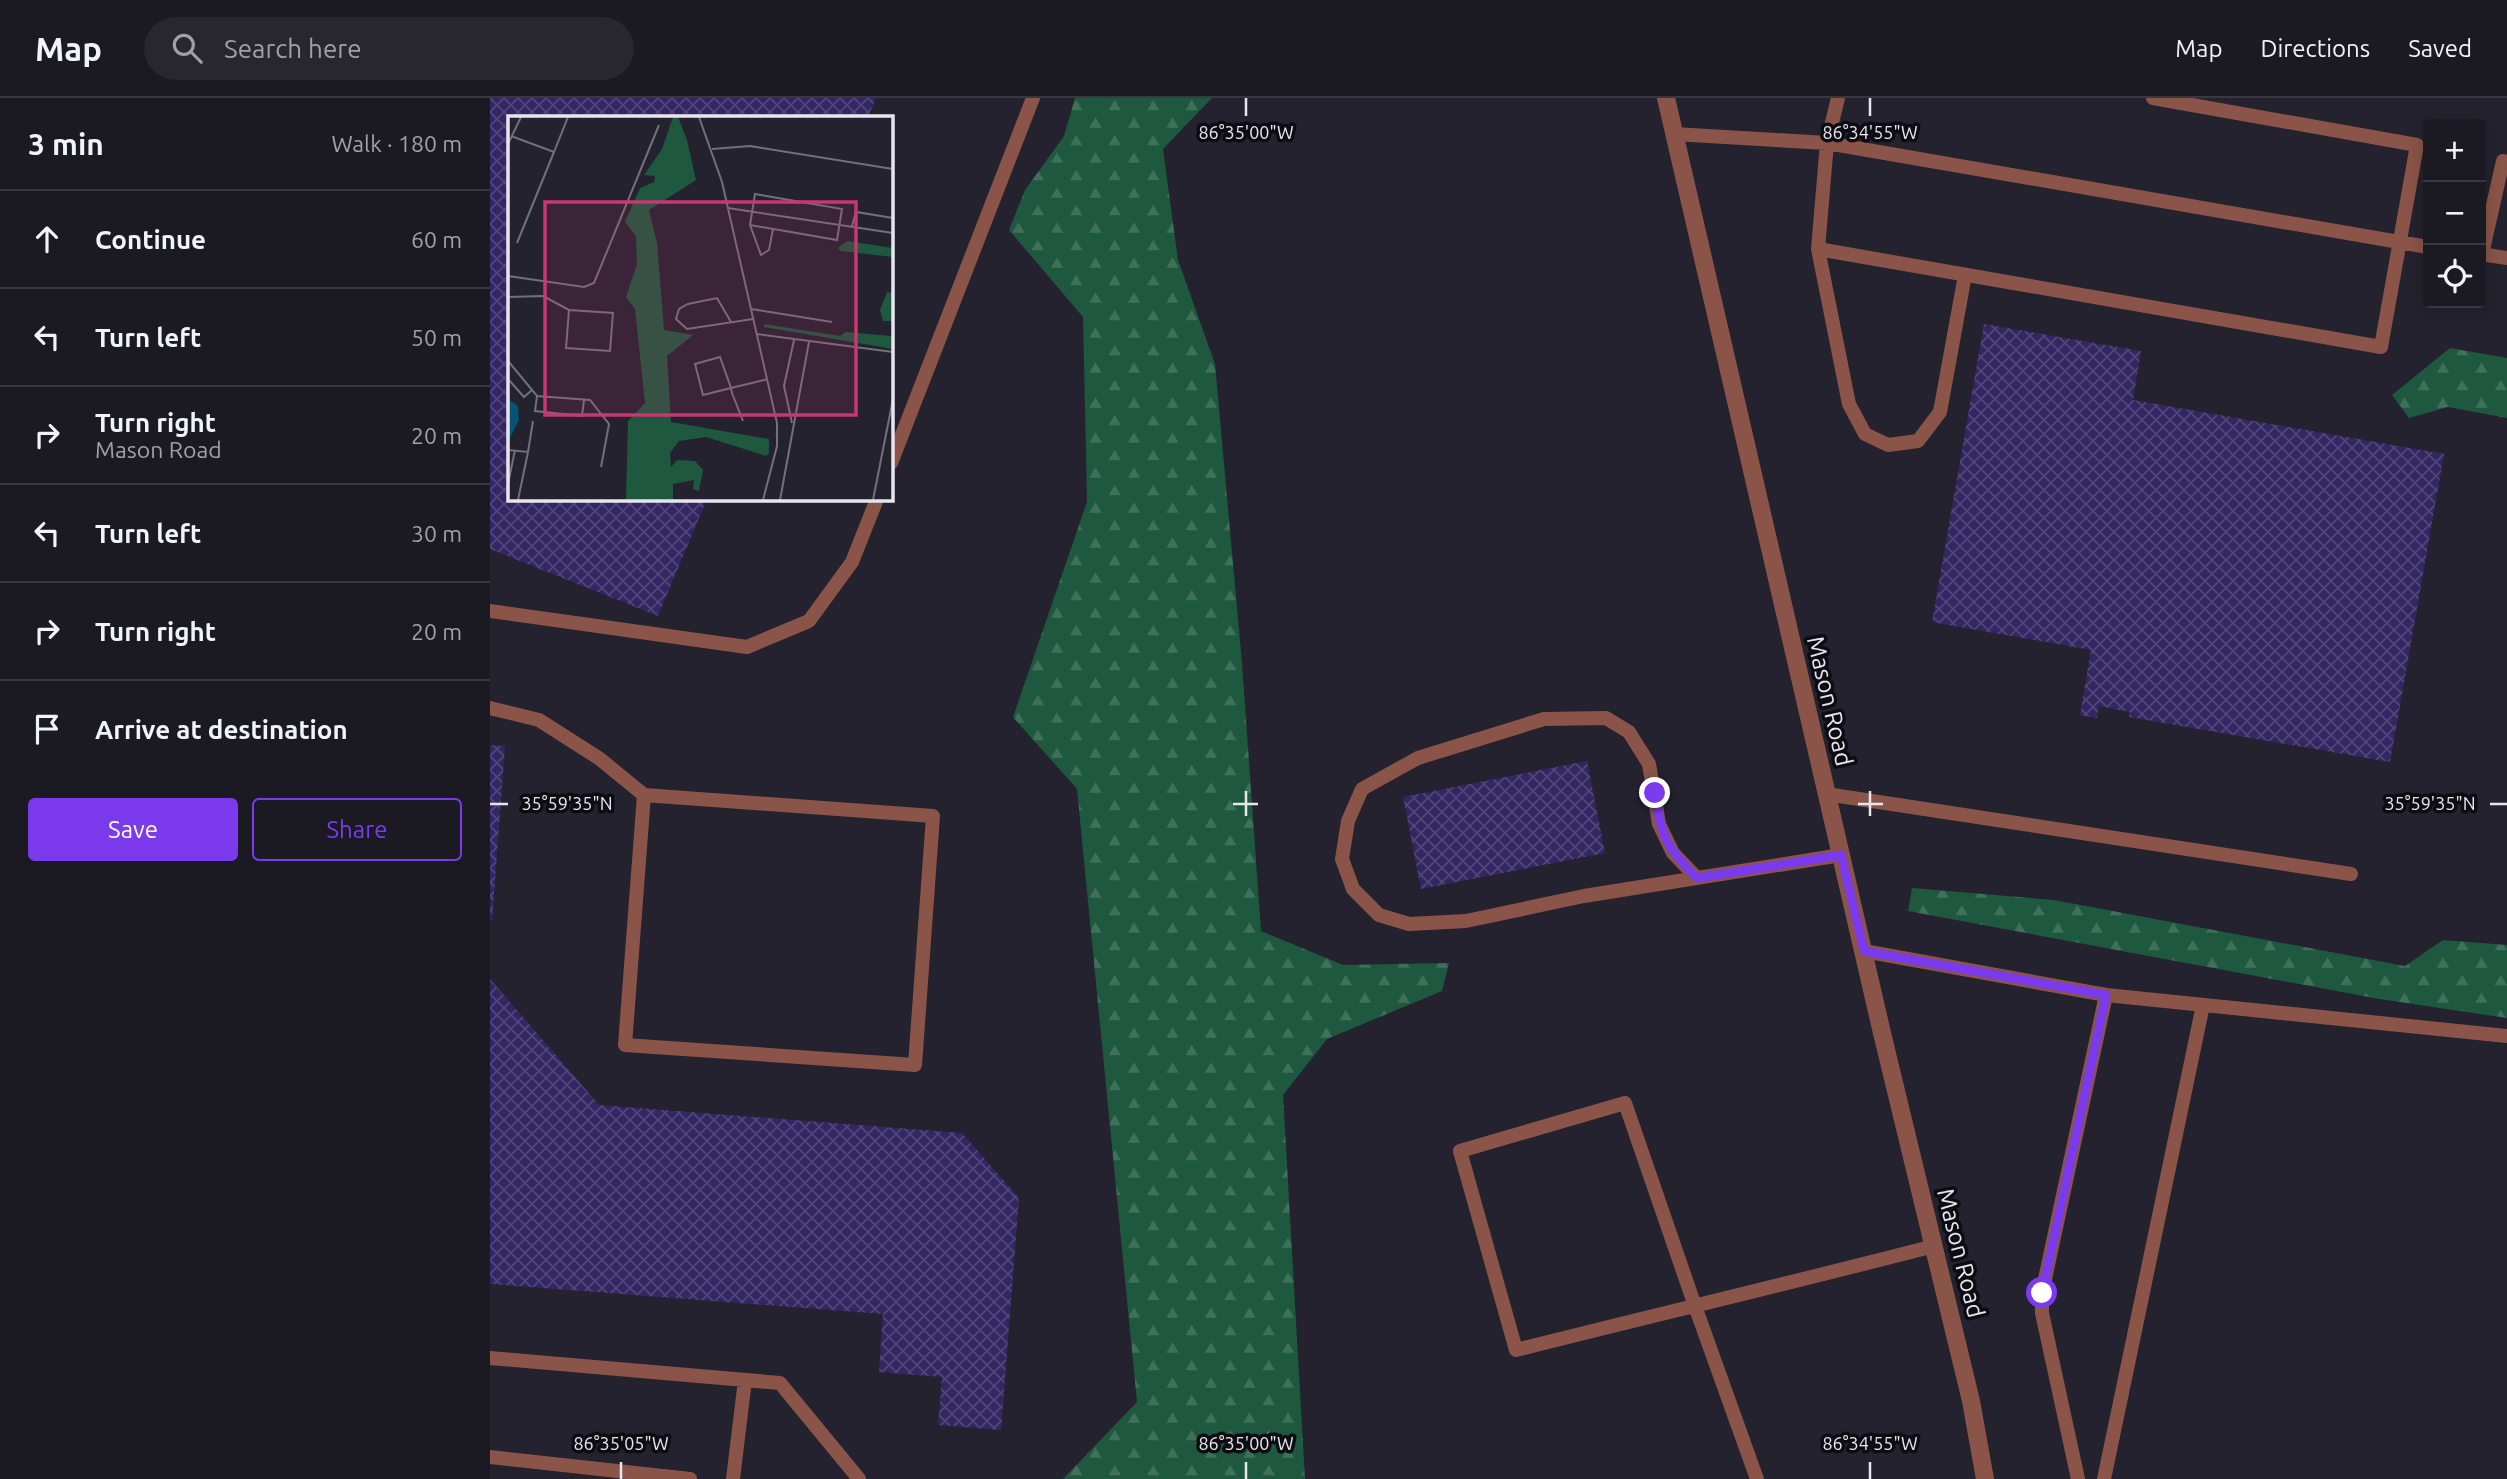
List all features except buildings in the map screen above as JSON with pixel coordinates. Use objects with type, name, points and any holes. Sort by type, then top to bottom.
[{"type":"street","name":"Mason Road","points":[[1666,98],[1826,794],[1971,1401],[1985,1479]]},
{"type":"lane","points":[[892,460],[1033,98]]},
{"type":"lane","points":[[1838,98],[1827,143],[1818,249],[1849,404],[1865,434],[1888,445],[1918,441],[1940,412],[1965,275]]},
{"type":"lane","points":[[1818,249],[2381,347],[2417,145],[2153,98]]},
{"type":"lane","points":[[1674,134],[1827,143],[2423,246]]},
{"type":"lane","points":[[2483,245],[2503,161],[2507,162]]},
{"type":"lane","points":[[2486,255],[2507,258]]},
{"type":"lane","points":[[490,611],[747,647],[809,621],[852,562],[877,500]]},
{"type":"lane","points":[[490,708],[540,720],[600,759],[644,795],[933,816],[915,1065],[625,1045],[644,795]]},
{"type":"lane","points":[[1697,878],[1673,853],[1659,824],[1649,764],[1629,732],[1606,718],[1544,719],[1418,758],[1362,789],[1348,821],[1342,859],[1353,889],[1379,915],[1409,924],[1466,921],[1584,897],[1841,855]]},
{"type":"lane","points":[[1826,794],[2351,874]]},
{"type":"lane","points":[[1864,951],[2106,995],[2507,1036]]},
{"type":"lane","points":[[2077,1479],[2042,1313],[2042,1293],[2106,995]]},
{"type":"lane","points":[[2104,1479],[2203,1005]]},
{"type":"lane","points":[[1757,1479],[1695,1306],[1625,1104],[1460,1151],[1516,1350],[1695,1306],[1934,1246]]},
{"type":"lane","points":[[490,1357],[780,1383],[859,1479]]},
{"type":"lane","points":[[733,1479],[746,1380]]},
{"type":"lane","points":[[490,1457],[690,1479]]},
{"type":"green space","points":[[1075,98],[1212,98],[1163,149],[1178,260],[1215,364],[1242,663],[1261,931],[1343,965],[1449,963],[1442,991],[1327,1039],[1283,1095],[1305,1479],[1063,1479],[1137,1402],[1077,789],[1013,717],[1087,502],[1083,317],[1009,230],[1025,190],[1064,136]]},
{"type":"green space","points":[[2450,348],[2507,358],[2507,418],[2448,407],[2409,418],[2392,395]]},
{"type":"green space","points":[[1912,888],[2054,900],[2405,966],[2443,940],[2507,945],[2507,1018],[2379,999],[1908,911]]},
{"type":"route","points":[[1655,793],[1659,824],[1673,853],[1697,878],[1841,855],[1864,951],[2106,995],[2042,1293]]}]
